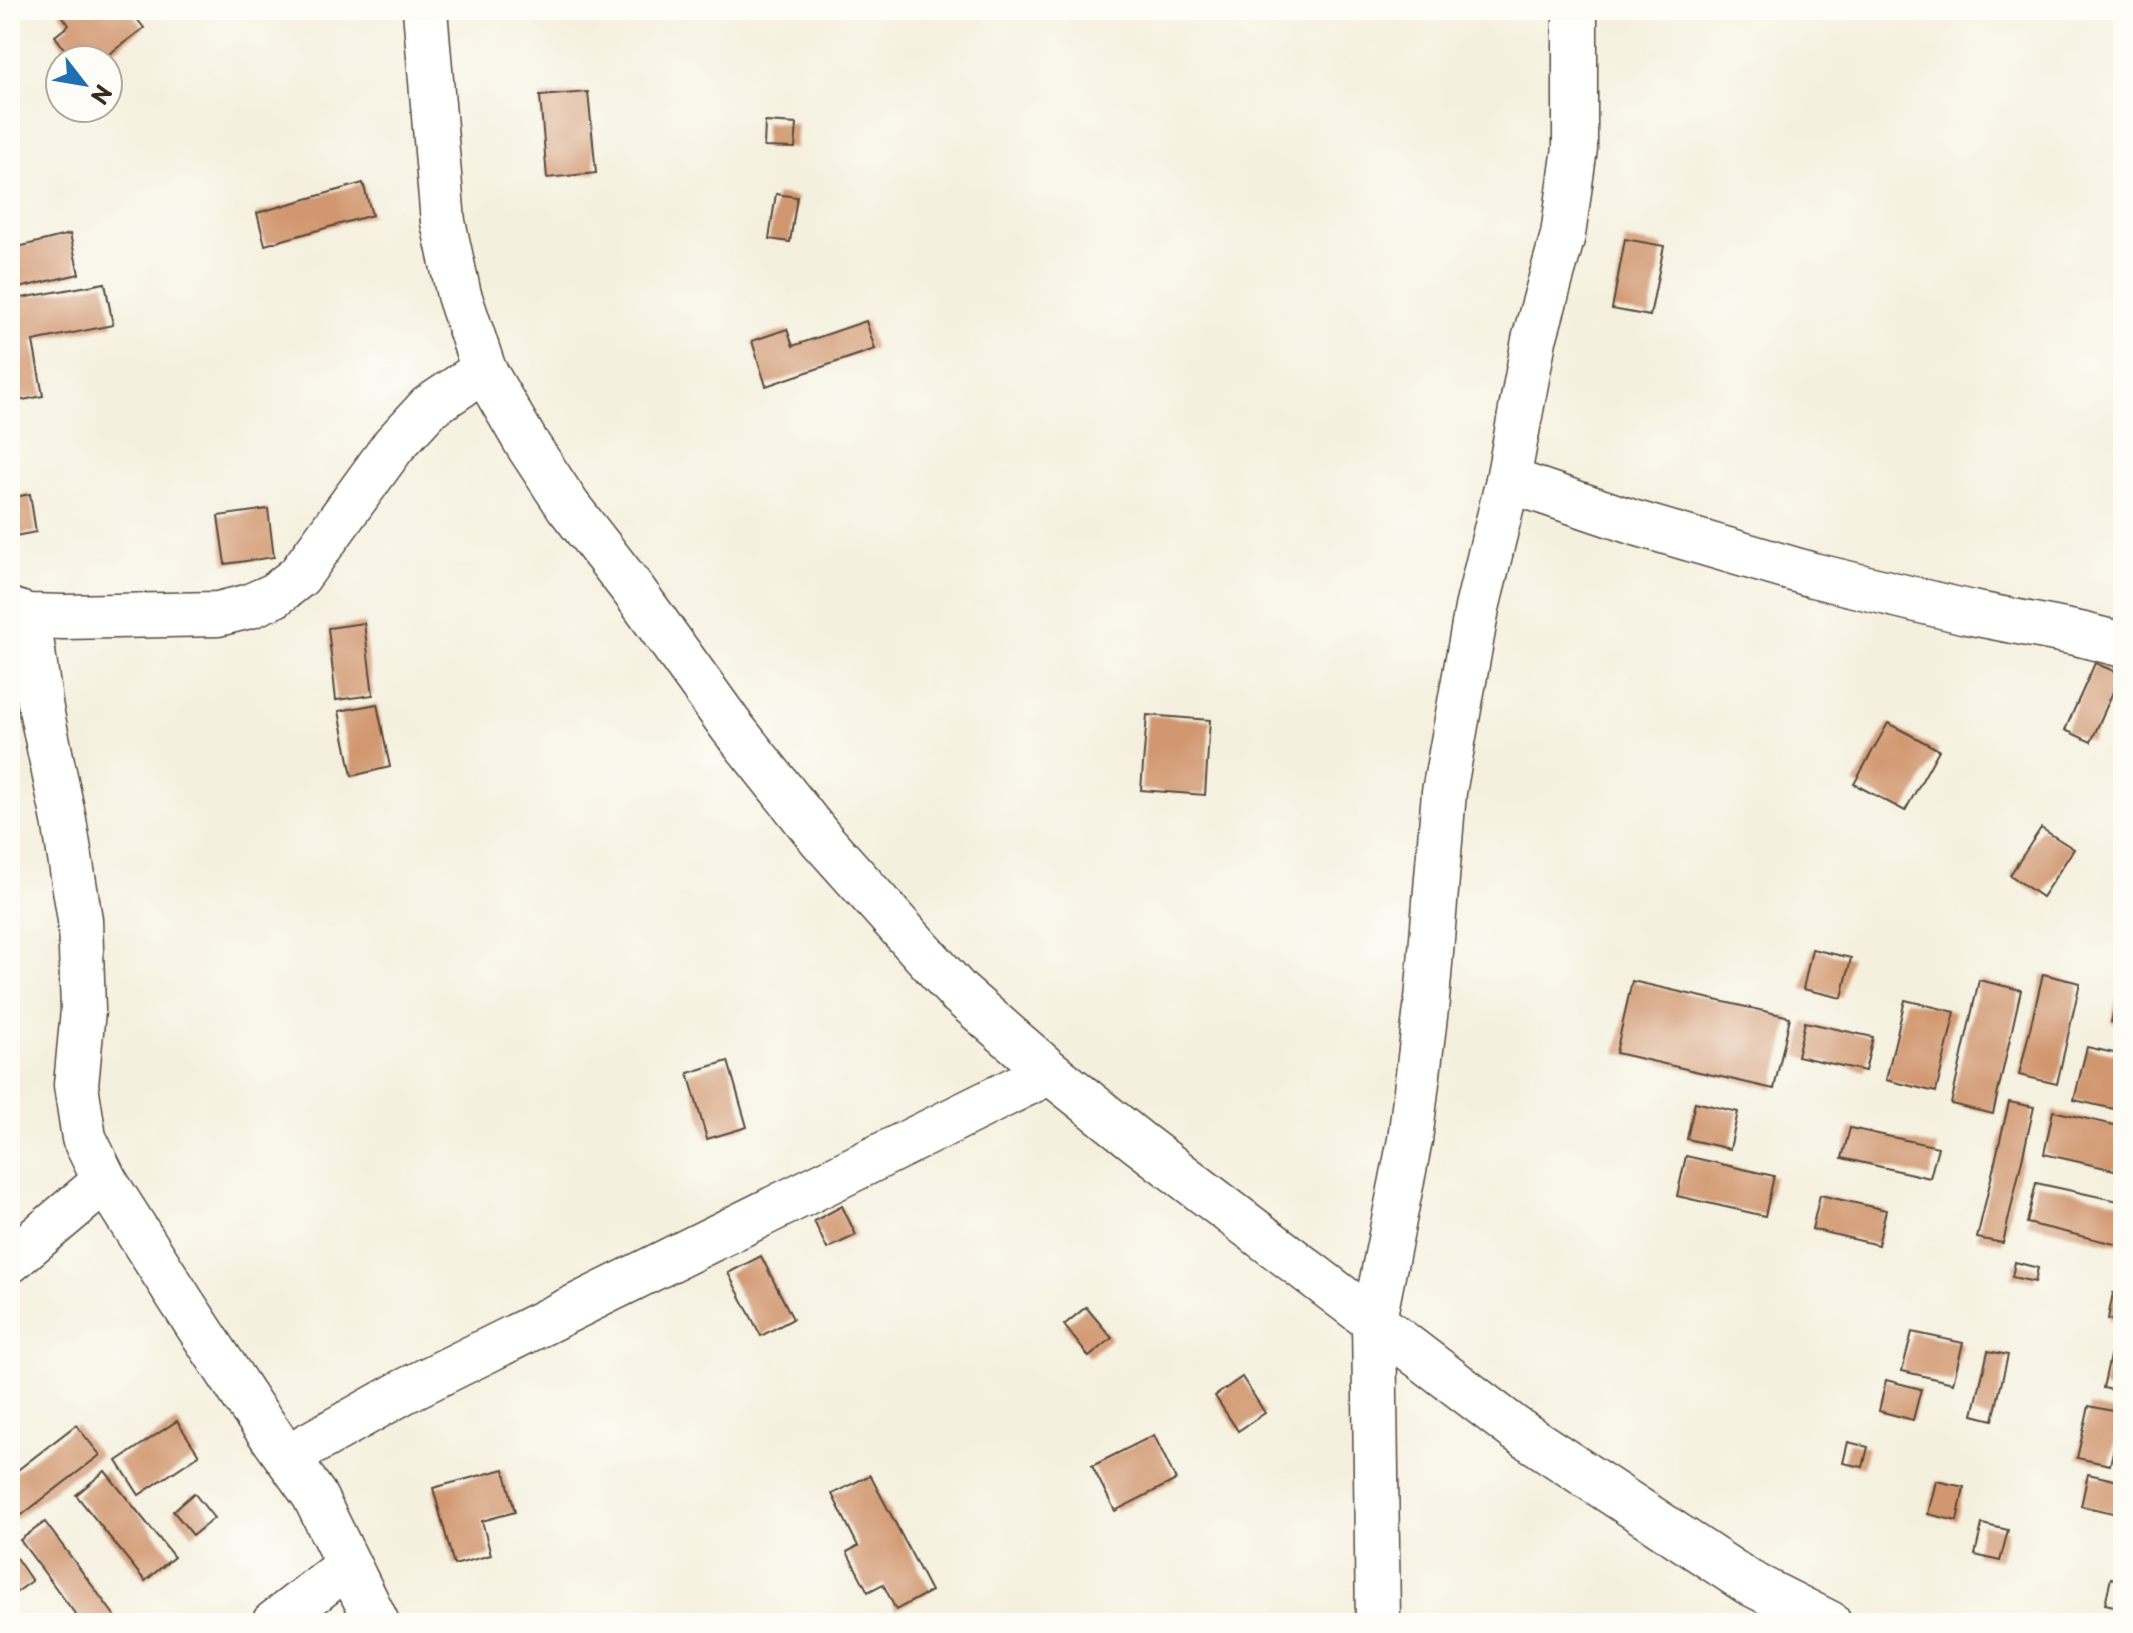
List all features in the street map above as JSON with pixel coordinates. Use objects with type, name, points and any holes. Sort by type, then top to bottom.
[{"type":"street","points":[[425,10],[443,222],[459,295],[484,370],[568,506],[634,591],[731,726],[821,839],[958,992],[1050,1072],[1151,1151],[1514,1428],[1748,1582],[1829,1623]]},
{"type":"street","points":[[1378,1623],[1374,1320],[1410,1140],[1427,1000],[1444,792],[1477,608],[1508,480],[1534,340],[1563,235],[1575,148],[1575,10]]},
{"type":"street","points":[[377,1623],[314,1495],[251,1407],[105,1181],[84,1138],[76,1085],[83,1010],[80,920],[64,820],[19,613],[218,614],[250,606],[275,595],[299,576],[394,445],[429,407],[484,370]]},
{"type":"street","points":[[1508,480],[1632,522],[1813,575],[2123,645]]},
{"type":"street","points":[[287,1457],[403,1392],[1050,1072]]},
{"type":"street","points":[[10,1261],[105,1181]]},
{"type":"street","points":[[274,1623],[347,1566]]},
{"type":"building","points":[[58,10],[130,10],[144,28],[122,44],[61,44],[55,36],[69,25]]},
{"type":"building","points":[[588,92],[596,173],[547,178],[540,96]]},
{"type":"building","points":[[765,122],[797,124],[795,148],[764,147]]},
{"type":"building","points":[[363,183],[372,215],[265,245],[257,213]]},
{"type":"building","points":[[776,194],[797,197],[790,242],[769,239]]},
{"type":"building","points":[[70,234],[79,274],[10,290],[10,249]]},
{"type":"building","points":[[1625,239],[1664,246],[1650,316],[1612,309]]},
{"type":"building","points":[[105,283],[113,325],[33,341],[43,396],[13,402],[10,387],[10,300]]},
{"type":"building","points":[[866,321],[875,349],[766,386],[752,341],[787,329],[793,346]]},
{"type":"building","points":[[30,494],[36,532],[10,537],[10,498]]},
{"type":"building","points":[[268,509],[274,557],[225,564],[218,516]]},
{"type":"building","points":[[364,623],[373,695],[336,700],[328,628]]},
{"type":"building","points":[[2095,663],[2121,674],[2091,742],[2065,730]]},
{"type":"building","points":[[377,704],[390,767],[352,776],[339,711]]},
{"type":"building","points":[[1147,715],[1210,720],[1205,795],[1141,790]]},
{"type":"building","points":[[1888,723],[1939,750],[1905,811],[1854,784]]},
{"type":"building","points":[[2041,828],[2074,849],[2042,897],[2010,875]]},
{"type":"building","points":[[1812,949],[1851,958],[1842,998],[1803,989]]},
{"type":"building","points":[[2043,974],[2080,983],[2057,1084],[2019,1075]]},
{"type":"building","points":[[1979,980],[2021,990],[1993,1114],[1951,1104]]},
{"type":"building","points":[[1632,981],[1790,1017],[1774,1089],[1616,1053]]},
{"type":"building","points":[[2120,984],[2123,985],[2123,1025],[2111,1022]]},
{"type":"building","points":[[1905,1000],[1955,1012],[1936,1092],[1886,1080]]},
{"type":"building","points":[[1805,1022],[1873,1037],[1865,1071],[1797,1056]]},
{"type":"building","points":[[2087,1047],[2123,1055],[2123,1111],[2074,1100]]},
{"type":"building","points":[[728,1061],[747,1127],[707,1139],[688,1073]]},
{"type":"building","points":[[1695,1102],[1738,1112],[1730,1149],[1687,1139]]},
{"type":"building","points":[[2009,1102],[2034,1107],[2003,1243],[1977,1238]]},
{"type":"building","points":[[2053,1111],[2123,1127],[2123,1172],[2044,1154]]},
{"type":"building","points":[[1850,1128],[1938,1147],[1930,1178],[1842,1158]]},
{"type":"building","points":[[1686,1156],[1774,1176],[1765,1216],[1677,1196]]},
{"type":"building","points":[[2036,1183],[2123,1202],[2123,1246],[2027,1223]]},
{"type":"building","points":[[1820,1195],[1886,1210],[1878,1245],[1812,1229]]},
{"type":"building","points":[[842,1206],[856,1235],[827,1249],[814,1221]]},
{"type":"building","points":[[761,1256],[793,1319],[761,1336],[728,1273]]},
{"type":"building","points":[[2015,1262],[2038,1268],[2035,1282],[2012,1277]]},
{"type":"building","points":[[2113,1293],[2123,1295],[2123,1323],[2108,1319]]},
{"type":"building","points":[[1086,1307],[1112,1338],[1089,1357],[1064,1325]]},
{"type":"building","points":[[1912,1332],[1963,1343],[1953,1383],[1902,1371]]},
{"type":"building","points":[[1988,1351],[2008,1355],[1993,1420],[1973,1415]]},
{"type":"building","points":[[2110,1356],[2123,1359],[2123,1392],[2103,1388]]},
{"type":"building","points":[[1242,1377],[1265,1413],[1238,1431],[1215,1396]]},
{"type":"building","points":[[1886,1380],[1921,1389],[1913,1420],[1879,1411]]},
{"type":"building","points":[[2089,1406],[2122,1413],[2110,1465],[2077,1458]]},
{"type":"building","points":[[177,1421],[199,1455],[139,1495],[117,1461]]},
{"type":"building","points":[[76,1425],[100,1455],[10,1524],[10,1476]]},
{"type":"building","points":[[1154,1435],[1176,1480],[1115,1511],[1092,1466]]},
{"type":"building","points":[[1848,1442],[1868,1447],[1863,1467],[1843,1463]]},
{"type":"building","points":[[504,1469],[515,1512],[482,1521],[491,1555],[454,1565],[433,1488]]},
{"type":"building","points":[[105,1471],[174,1557],[145,1581],[76,1495]]},
{"type":"building","points":[[2088,1474],[2123,1482],[2118,1514],[2081,1506]]},
{"type":"building","points":[[870,1475],[931,1591],[896,1610],[883,1584],[868,1592],[847,1552],[858,1546],[832,1494]]},
{"type":"building","points":[[1936,1481],[1964,1487],[1957,1521],[1928,1514]]},
{"type":"building","points":[[194,1493],[214,1518],[193,1535],[173,1511]]},
{"type":"building","points":[[45,1522],[120,1623],[82,1623],[20,1540]]},
{"type":"building","points":[[1982,1524],[2008,1530],[2000,1561],[1975,1555]]},
{"type":"building","points":[[10,1549],[32,1581],[10,1597]]},
{"type":"building","points":[[2111,1578],[2123,1581],[2123,1608],[2105,1604]]}]
